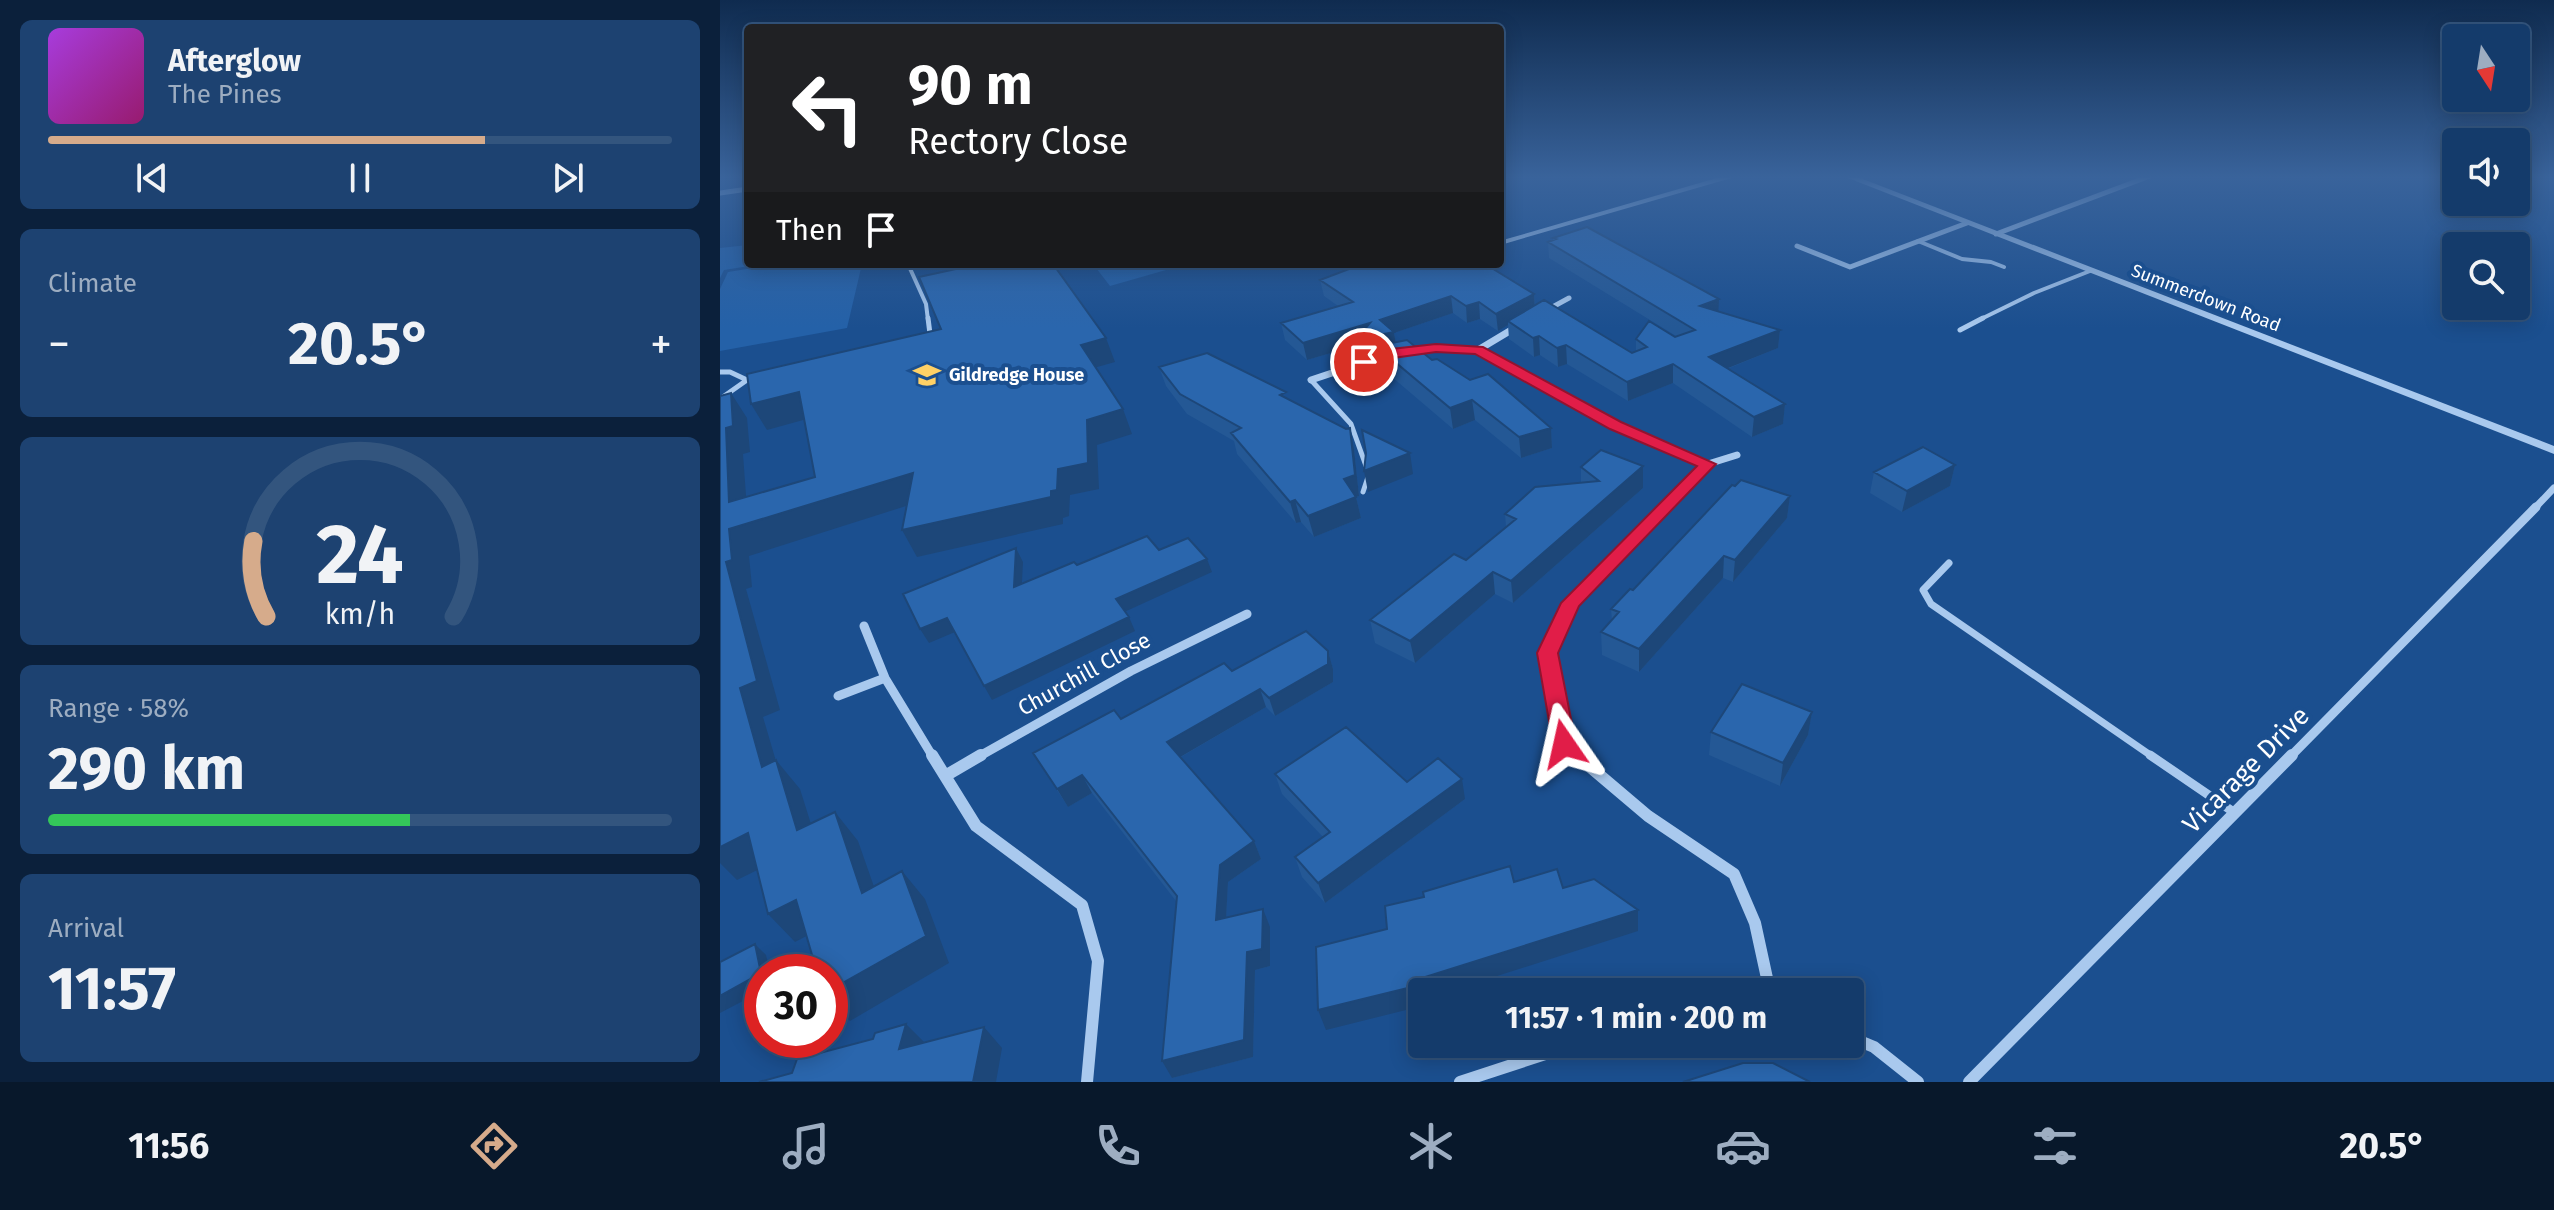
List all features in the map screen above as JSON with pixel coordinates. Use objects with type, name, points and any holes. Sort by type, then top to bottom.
[{"type":"street","points":[[1797,246],[1850,267],[1957,226]]},
{"type":"street","name":"Summerdown Road","points":[[1976,226],[2554,450]]},
{"type":"street","points":[[1996,234],[2016,226]]},
{"type":"street","points":[[1544,311],[1569,298]]},
{"type":"street","points":[[1478,350],[1531,318]]},
{"type":"street","points":[[1406,352],[1436,348],[1478,350],[1615,426],[1708,464]]},
{"type":"street","points":[[1311,380],[1391,354]]},
{"type":"street","points":[[1737,455],[1708,464],[1571,603],[1548,653],[1564,744],[1648,816],[1734,874],[1755,923],[1767,978]]},
{"type":"street","name":"Vicarage Drive","points":[[1969,1082],[2554,488]]},
{"type":"street","name":"Churchill Close","points":[[945,776],[1071,701],[1247,614]]},
{"type":"street","points":[[864,626],[885,678],[976,826],[1082,905],[1098,961],[1087,1082]]},
{"type":"street","points":[[838,696],[885,678]]},
{"type":"street","points":[[1864,1043],[1874,1047],[1918,1082]]},
{"type":"street","points":[[1460,1082],[1533,1058]]},
{"type":"lane","points":[[1504,242],[1557,226]]},
{"type":"lane","points":[[1918,241],[1962,259],[1991,262],[2004,267]]},
{"type":"lane","points":[[910,268],[926,304],[930,334],[914,338]]},
{"type":"lane","points":[[1960,330],[2034,293],[2090,271]]},
{"type":"lane","points":[[720,372],[730,372],[747,380]]},
{"type":"lane","points":[[720,399],[747,380],[762,376]]},
{"type":"lane","points":[[1311,380],[1351,424],[1356,434],[1368,475],[1363,492]]},
{"type":"lane","points":[[1949,563],[1923,590],[1931,604],[2235,813]]},
{"type":"shaded area","points":[[744,245],[744,267],[724,270],[720,278],[720,248]]},
{"type":"shaded area","points":[[754,268],[861,268],[847,328],[720,351],[720,289],[728,272]]},
{"type":"shaded area","points":[[1096,268],[1173,268],[1110,286]]},
{"type":"building","points":[[1587,227],[1719,299],[1700,306],[1780,330],[1709,357],[1785,404],[1754,417],[1673,364],[1627,382],[1566,345],[1557,348],[1539,336],[1533,338],[1508,321],[1544,300],[1632,353],[1647,347],[1636,339],[1649,321],[1675,337],[1695,330],[1548,242]]},
{"type":"building","points":[[961,268],[1056,268],[1106,338],[1081,345],[1123,409],[1087,420],[1088,463],[1058,469],[1057,490],[1051,491],[1051,497],[902,530],[913,473],[729,529],[732,560],[726,562],[757,681],[740,688],[762,767],[776,760],[797,830],[835,812],[862,893],[902,871],[926,936],[848,980],[848,954],[812,954],[796,900],[768,914],[748,833],[720,847],[720,396],[731,393],[733,426],[726,428],[729,502],[815,477],[799,392],[751,404],[747,374],[941,329],[919,277]]},
{"type":"building","points":[[1352,268],[1492,268],[1534,294],[1496,314],[1479,302],[1466,306],[1451,296],[1380,320],[1394,332],[1364,338],[1360,335],[1370,323],[1303,343],[1281,323],[1353,302],[1320,280]]},
{"type":"building","points":[[1407,340],[1432,360],[1437,359],[1470,380],[1488,374],[1551,428],[1519,437],[1472,400],[1450,408],[1376,346]]},
{"type":"building","points":[[1207,353],[1286,392],[1280,395],[1346,429],[1350,428],[1355,475],[1344,479],[1356,497],[1308,516],[1295,500],[1290,502],[1231,433],[1241,428],[1180,394],[1159,367]]},
{"type":"building","points":[[1362,430],[1410,453],[1364,471],[1366,453]]},
{"type":"building","points":[[1923,447],[1955,465],[1907,491],[1874,472]]},
{"type":"building","points":[[1601,450],[1643,466],[1511,581],[1493,572],[1410,641],[1370,620],[1454,554],[1466,560],[1516,519],[1505,514],[1535,487],[1599,481],[1581,467]]},
{"type":"building","points":[[1741,480],[1790,496],[1735,560],[1724,556],[1639,649],[1601,632],[1619,612],[1611,609],[1630,589],[1633,590],[1732,485]]},
{"type":"building","points":[[1147,536],[1159,550],[1188,538],[1207,559],[1116,599],[1129,617],[984,686],[947,618],[920,629],[903,594],[1016,548],[1014,587]]},
{"type":"building","points":[[1306,631],[1328,651],[1328,664],[1269,698],[1260,689],[1167,742],[1254,841],[1220,865],[1216,920],[1263,909],[1262,949],[1247,952],[1244,1040],[1162,1061],[1177,896],[1082,775],[1057,789],[1033,753],[1114,710],[1121,719],[1224,663],[1232,671]]},
{"type":"building","points":[[1742,684],[1812,712],[1783,763],[1711,732]]},
{"type":"building","points":[[1346,727],[1407,782],[1438,758],[1462,779],[1318,883],[1295,857],[1330,832],[1275,774]]},
{"type":"building","points":[[1510,866],[1514,882],[1557,869],[1563,888],[1594,879],[1638,910],[1422,978],[1408,978],[1408,988],[1318,1010],[1316,947],[1387,929],[1385,906],[1424,897],[1423,892]]},
{"type":"building","points":[[755,944],[757,954],[744,954],[744,983],[720,996],[720,962]]},
{"type":"building","points":[[906,1024],[899,1049],[984,1027],[973,1082],[759,1082],[792,1073],[797,1059],[848,1058],[848,1046],[873,1039],[875,1033]]},
{"type":"building","points":[[1743,1063],[1773,1063],[1810,1082],[1683,1082]]},
{"type":"place","name":"Gildredge House","points":[[927,375]]},
{"type":"route","points":[[1364,362],[1391,354],[1436,348],[1478,350],[1615,426],[1708,464],[1653,516],[1571,603],[1548,653],[1564,744]]}]
